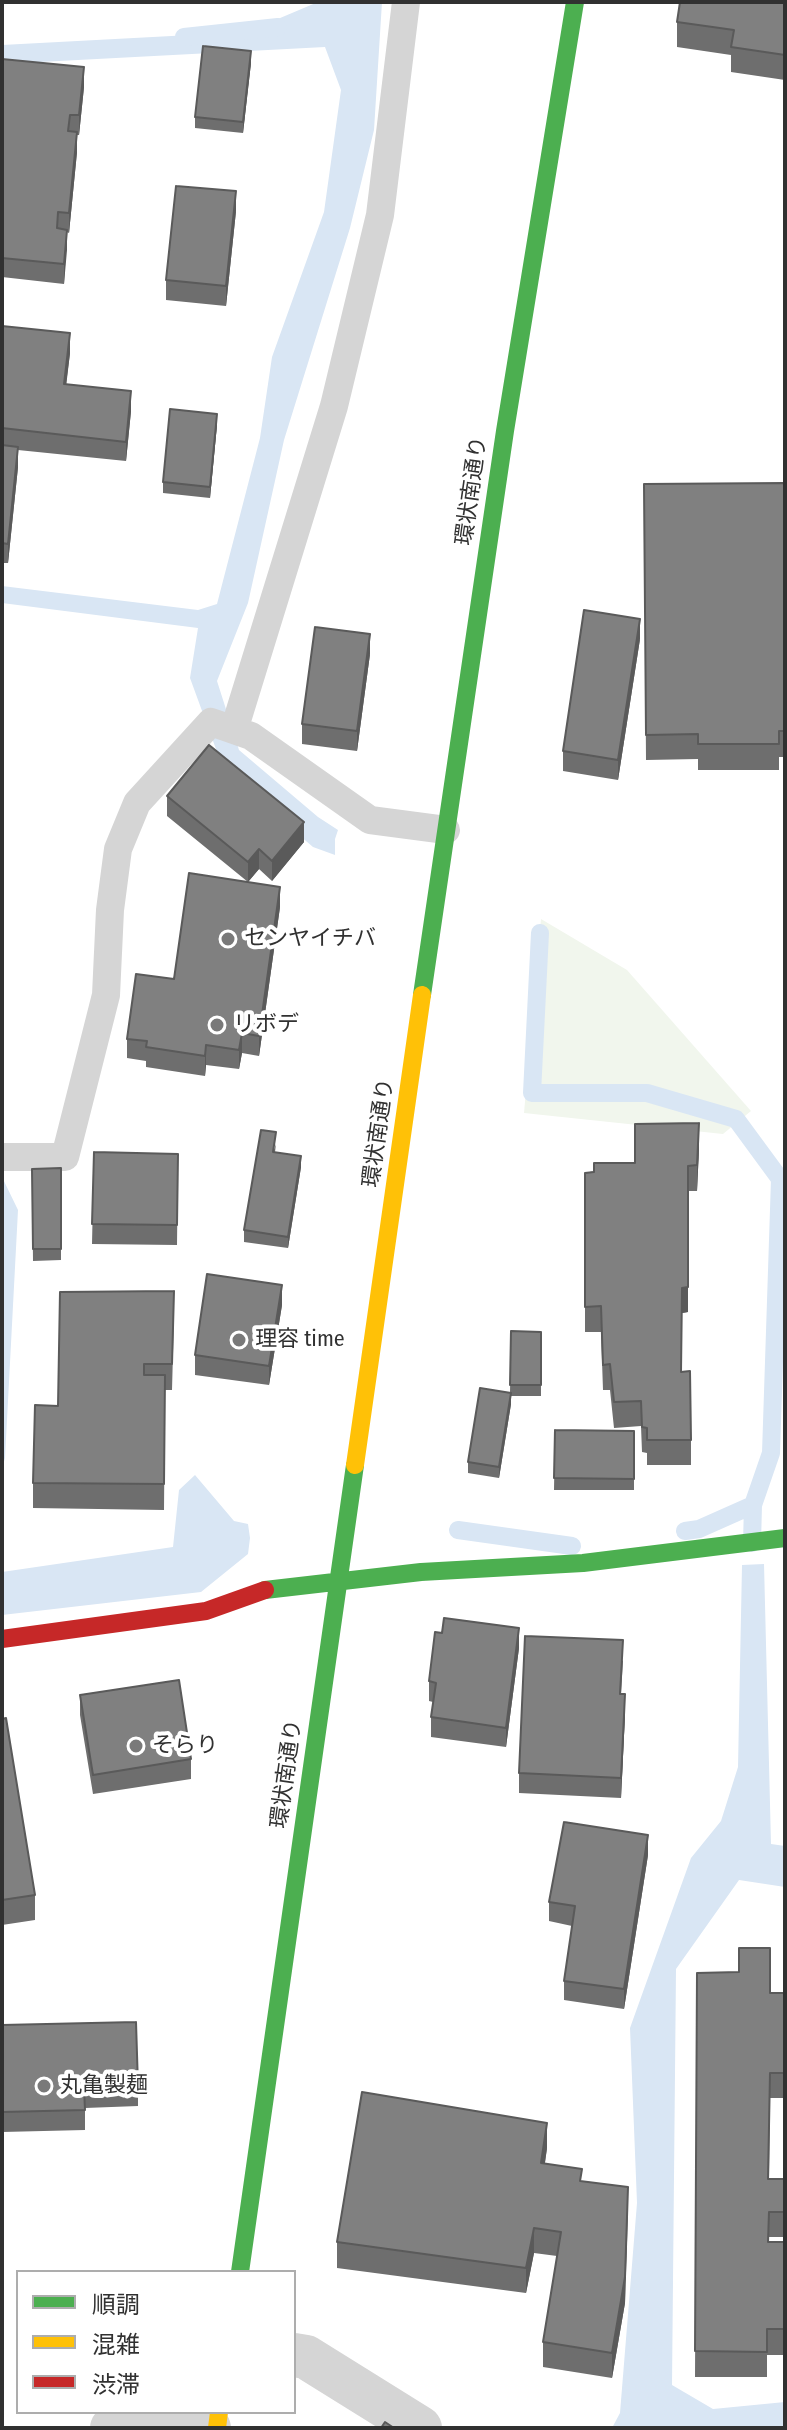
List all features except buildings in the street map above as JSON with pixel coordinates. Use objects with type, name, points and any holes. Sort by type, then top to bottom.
[{"type":"main road","name":"環状南通り","points":[[240,2270],[446,830],[505,431],[575,2]]},
{"type":"main road","points":[[2,1639],[206,1611],[258,1591],[421,1572],[583,1563],[781,1539]]},
{"type":"street","points":[[296,2355],[306,2357],[420,2428]]},
{"type":"street","points":[[112,2428],[130,2419],[209,2428]]},
{"type":"lane","points":[[234,730],[334,406],[380,215],[406,2]]},
{"type":"lane","points":[[5,1156],[65,1157],[106,995],[110,910],[118,849],[137,803],[211,722],[251,736],[370,820],[446,830]]},
{"type":"shaded area","points":[[541,919],[627,970],[751,1111],[723,1134],[524,1113]]},
{"type":"water","points":[[318,2],[382,2],[374,130],[350,228],[284,440],[248,603],[217,681],[239,750],[318,817],[338,830],[335,855],[313,847],[224,771],[190,678],[198,628],[2,603],[2,586],[198,610],[217,604],[260,438],[272,357],[324,212],[341,90],[325,47],[2,64],[2,45],[247,32]]},
{"type":"water","points":[[2,1177],[18,1210],[2,1469]]},
{"type":"water","points":[[195,1475],[234,1521],[248,1524],[250,1538],[248,1554],[201,1592],[2,1615],[2,1572],[173,1547],[179,1490]]},
{"type":"water","points":[[764,1564],[771,1844],[785,1846],[785,1887],[739,1880],[676,1969],[672,2385],[713,2409],[785,2402],[785,2428],[612,2428],[620,2413],[637,2203],[630,2028],[691,1858],[721,1821],[738,1767],[742,1565]]},
{"type":"waterway","points":[[184,37],[278,27]]},
{"type":"waterway","points":[[540,933],[532,1093],[647,1093],[736,1119],[780,1179],[771,1453],[753,1505],[752,1543]]},
{"type":"waterway","points":[[685,1531],[699,1529],[753,1505]]},
{"type":"waterway","points":[[458,1530],[572,1546]]},
{"type":"traffic: fast","points":[[422,995],[505,431],[575,2]]},
{"type":"traffic: fast","points":[[240,2270],[355,1465]]},
{"type":"traffic: fast","points":[[265,1590],[421,1572],[583,1563],[785,1538]]},
{"type":"traffic: slow","points":[[355,1465],[422,995]]},
{"type":"traffic: slow","points":[[217,2428],[219,2414]]},
{"type":"traffic: jam","points":[[2,1639],[206,1611],[265,1590]]},
{"type":"place","name":"センヤイチバ","points":[[228,939]]},
{"type":"place","name":"リボデ","points":[[217,1025]]},
{"type":"place","name":"理容 time","points":[[239,1340]]},
{"type":"place","name":"そらり","points":[[136,1746]]},
{"type":"place","name":"丸亀製麺","points":[[44,2086]]}]
